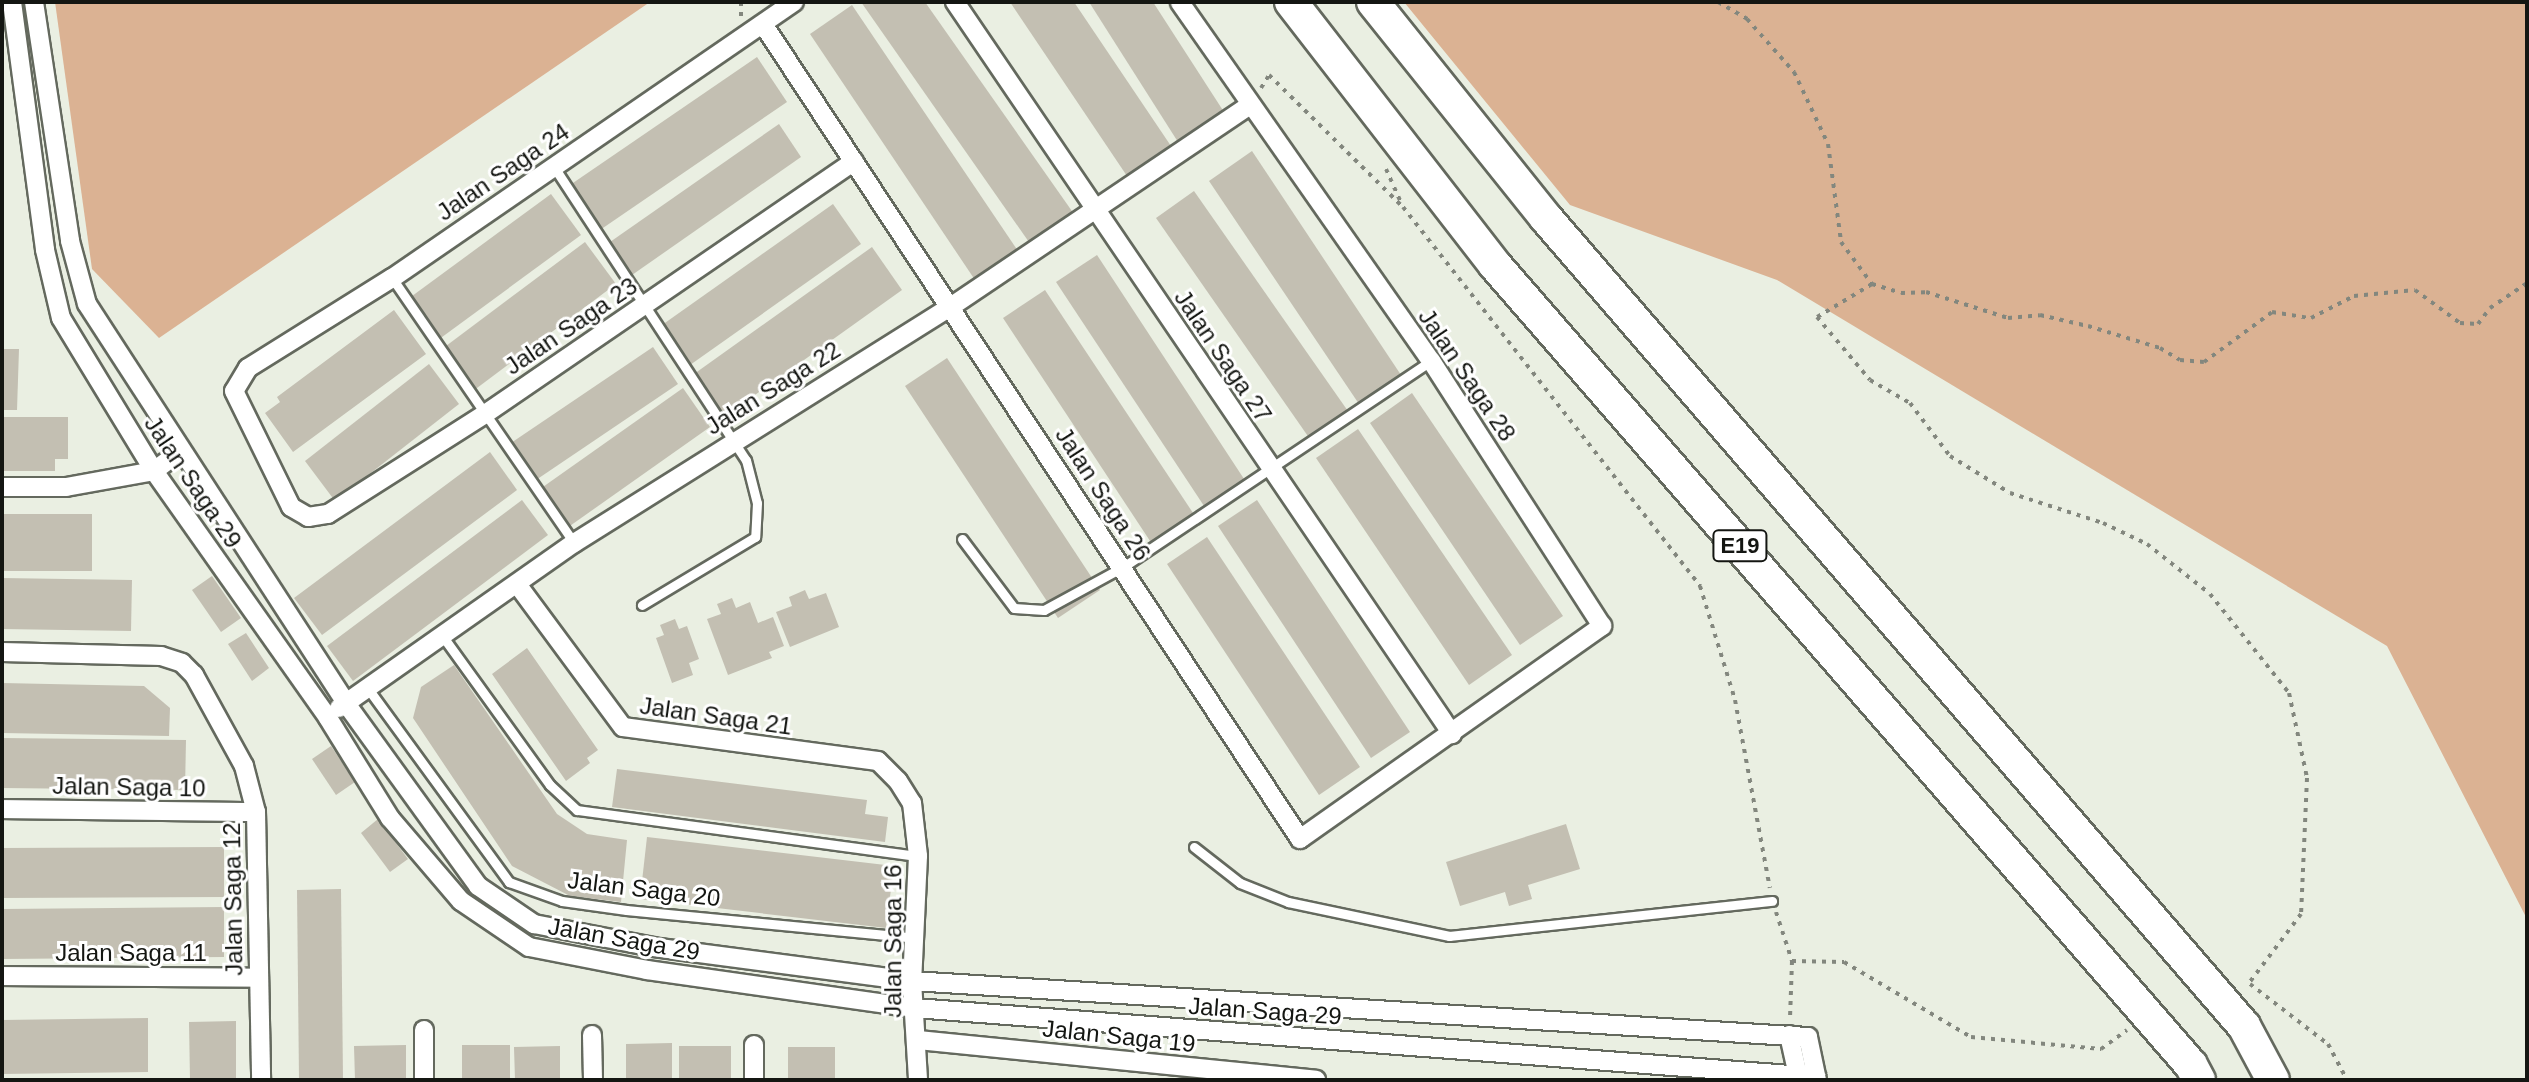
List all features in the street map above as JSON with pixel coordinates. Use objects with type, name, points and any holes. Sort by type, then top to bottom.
[{"type":"highway","name":"E19","points":[[1291,2],[1495,265],[2191,1065],[2199,1080]]},
{"type":"highway","name":"E19","points":[[1373,2],[1546,218],[2244,1026],[2273,1080]]},
{"type":"street","name":"Jalan Saga 24","points":[[308,517],[291,507],[234,391],[237,379],[392,278],[794,2]]},
{"type":"street","name":"Jalan Saga 27","points":[[955,2],[1269,469],[1387,632],[1452,734]]},
{"type":"street","name":"Jalan Saga 28","points":[[1180,2],[1249,106],[1431,361],[1602,626],[1452,734]]},
{"type":"street","points":[[8,6],[36,6]]},
{"type":"street","name":"Jalan Saga 29","points":[[8,6],[45,250],[61,318],[154,471],[328,718],[390,818],[461,901],[529,947],[647,970],[915,1008],[1808,1078]]},
{"type":"street","name":"Jalan Saga 29","points":[[36,6],[70,241],[87,304],[179,452],[345,702],[478,886],[534,924],[653,947],[912,981],[1798,1036]]},
{"type":"street","name":"Jalan Saga 26","points":[[763,24],[952,306],[1300,839],[1452,734]]},
{"type":"street","name":"Jalan Saga 22","points":[[328,718],[345,702],[369,690],[441,634],[574,543],[730,442],[952,306],[1249,106]]},
{"type":"street","name":"Jalan Saga 23","points":[[308,517],[328,514],[485,414],[854,161]]},
{"type":"street","points":[[2,487],[66,487],[154,471],[179,452]]},
{"type":"street","name":"Jalan Saga 21","points":[[517,584],[623,727],[878,761],[912,803]]},
{"type":"street","name":"Jalan Saga 12","points":[[2,652],[161,656],[182,663],[194,675],[244,766],[256,812],[261,1080]]},
{"type":"street","name":"Jalan Saga 16","points":[[912,803],[918,856],[917,938],[912,981],[918,1040],[918,1080]]},
{"type":"street","name":"Jalan Saga 10","points":[[2,809],[256,812]]},
{"type":"street","name":"Jalan Saga 11","points":[[2,976],[259,978]]},
{"type":"street","points":[[424,1030],[424,1080]]},
{"type":"street","points":[[592,1035],[593,1080]]},
{"type":"street","points":[[1798,1036],[1808,1078]]},
{"type":"street","name":"Jalan Saga 19","points":[[918,1040],[1316,1080]]},
{"type":"street","points":[[754,1045],[754,1080]]},
{"type":"lane","points":[[554,167],[730,442],[746,460],[760,525],[755,537],[642,605]]},
{"type":"lane","points":[[392,278],[574,543]]},
{"type":"lane","points":[[962,539],[1014,608],[1044,610],[1123,567],[1431,361]]},
{"type":"lane","points":[[441,634],[550,785],[577,810],[918,856]]},
{"type":"lane","name":"Jalan Saga 20","points":[[369,690],[509,882],[562,901],[626,910],[917,938]]},
{"type":"lane","points":[[1194,847],[1240,883],[1288,902],[1449,936],[1772,901]]},
{"type":"path","points":[[1718,2],[1747,19],[1794,72],[1828,144],[1841,242],[1872,284],[1901,293],[1926,292],[2008,318],[2040,315],[2088,326],[2160,348],[2180,360],[2204,362],[2272,312],[2311,318],[2354,296],[2415,290],[2460,323],[2478,324],[2490,308],[2527,283]]},
{"type":"path","points":[[1249,106],[1269,75],[1403,207],[1700,586],[1735,700],[1772,901],[1792,961],[1798,1036]]},
{"type":"path","points":[[1872,284],[1817,317],[1870,380],[1910,403],[1950,456],[2010,493],[2103,523],[2147,544],[2210,594],[2289,693],[2307,778],[2301,914],[2249,983],[2235,988]]},
{"type":"path","points":[[1792,961],[1844,962],[1971,1037],[2101,1049],[2137,1022]]},
{"type":"path","points":[[2249,983],[2328,1044],[2347,1080]]},
{"type":"shaded area","points":[[55,2],[650,2],[159,338],[92,269]]},
{"type":"shaded area","points":[[1404,2],[2527,2],[2527,919],[2387,646],[1777,280],[1570,205]]},
{"type":"building","points":[[861,2],[925,2],[1074,214],[1031,245]]},
{"type":"building","points":[[1010,2],[1074,2],[1173,149],[1129,179]]},
{"type":"building","points":[[1089,2],[1153,2],[1224,112],[1178,142]]},
{"type":"building","points":[[852,5],[1020,254],[977,283],[810,34]]},
{"type":"building","points":[[757,57],[787,102],[600,230],[570,185]]},
{"type":"building","points":[[779,124],[801,157],[632,275],[610,242]]},
{"type":"building","points":[[1252,151],[1403,378],[1361,407],[1209,181]]},
{"type":"building","points":[[1194,191],[1350,414],[1312,442],[1156,218]]},
{"type":"building","points":[[551,194],[581,235],[438,340],[408,299]]},
{"type":"building","points":[[833,204],[861,244],[690,365],[662,325]]},
{"type":"building","points":[[585,242],[616,284],[473,391],[442,349]]},
{"type":"building","points":[[872,247],[902,290],[724,417],[694,374]]},
{"type":"building","points":[[1097,255],[1248,485],[1208,512],[1056,282]]},
{"type":"building","points":[[1045,290],[1199,522],[1156,550],[1003,318]]},
{"type":"building","points":[[394,310],[426,354],[293,452],[265,413],[280,402],[277,397]]},
{"type":"building","points":[[653,347],[678,384],[533,482],[508,445]]},
{"type":"building","points":[[2,349],[19,349],[17,410],[2,410]]},
{"type":"building","points":[[947,358],[1100,590],[1058,618],[905,386]]},
{"type":"building","points":[[429,364],[459,404],[335,501],[305,461]]},
{"type":"building","points":[[683,388],[710,427],[567,528],[540,489]]},
{"type":"building","points":[[1412,393],[1563,616],[1520,645],[1370,423]]},
{"type":"building","points":[[2,417],[68,417],[68,459],[55,459],[55,471],[2,471]]},
{"type":"building","points":[[1358,429],[1512,655],[1469,685],[1316,458]]},
{"type":"building","points":[[490,452],[517,490],[322,635],[294,598]]},
{"type":"building","points":[[522,500],[548,535],[353,681],[327,646]]},
{"type":"building","points":[[1257,500],[1410,732],[1371,758],[1218,526]]},
{"type":"building","points":[[2,514],[92,514],[92,571],[2,571]]},
{"type":"building","points":[[1207,537],[1360,767],[1319,795],[1167,564]]},
{"type":"building","points":[[212,576],[241,618],[221,632],[192,590]]},
{"type":"building","points":[[2,578],[132,580],[131,631],[2,629]]},
{"type":"building","points":[[805,590],[809,599],[826,593],[839,627],[790,647],[776,612],[792,606],[789,597]]},
{"type":"building","points":[[732,598],[736,608],[750,602],[758,623],[773,617],[784,646],[769,652],[772,658],[728,675],[707,619],[721,614],[717,604]]},
{"type":"building","points":[[675,619],[679,629],[687,626],[699,659],[689,663],[693,675],[672,683],[656,638],[664,635],[660,625]]},
{"type":"building","points":[[246,633],[269,668],[252,681],[228,644]]},
{"type":"building","points":[[527,648],[598,750],[587,758],[590,763],[566,781],[492,674]]},
{"type":"building","points":[[454,665],[557,814],[587,834],[627,840],[621,902],[570,896],[512,866],[413,718],[421,687]]},
{"type":"building","points":[[2,683],[144,686],[170,708],[169,736],[2,733]]},
{"type":"building","points":[[2,738],[186,740],[185,790],[2,788]]},
{"type":"building","points":[[331,746],[355,782],[336,795],[312,759]]},
{"type":"building","points":[[617,769],[867,800],[865,814],[888,817],[885,842],[612,807]]},
{"type":"building","points":[[378,819],[408,859],[390,872],[361,833]]},
{"type":"building","points":[[1566,824],[1580,869],[1528,885],[1532,899],[1509,906],[1505,892],[1460,906],[1446,862]]},
{"type":"building","points":[[647,837],[894,866],[886,928],[640,899]]},
{"type":"building","points":[[224,847],[224,897],[2,898],[2,848]]},
{"type":"building","points":[[341,889],[343,1080],[299,1080],[297,890]]},
{"type":"building","points":[[224,907],[224,957],[2,959],[2,909]]},
{"type":"building","points":[[148,1018],[148,1072],[2,1074],[2,1020]]},
{"type":"building","points":[[236,1021],[236,1080],[190,1080],[189,1022]]},
{"type":"building","points":[[672,1043],[672,1080],[626,1080],[626,1044]]},
{"type":"building","points":[[406,1045],[406,1080],[355,1080],[354,1046]]},
{"type":"building","points":[[462,1045],[510,1045],[510,1080],[462,1080]]},
{"type":"building","points":[[560,1046],[560,1080],[515,1080],[514,1047]]},
{"type":"building","points":[[679,1046],[731,1046],[731,1080],[679,1080]]},
{"type":"building","points":[[788,1047],[835,1047],[835,1080],[788,1080]]}]
